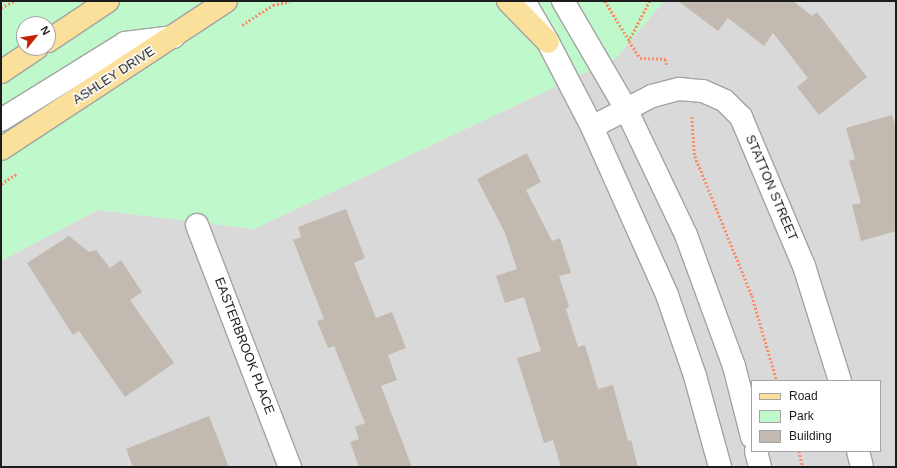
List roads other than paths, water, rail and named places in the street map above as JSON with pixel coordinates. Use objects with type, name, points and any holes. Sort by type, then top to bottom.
[{"type":"main road","points":[[56,36],[108,1]]},
{"type":"main road","name":"ASHLEY DRIVE","points":[[1,149],[174,37],[226,1]]},
{"type":"main road","points":[[508,1],[548,42]]},
{"type":"main road","points":[[1,72],[25,56]]},
{"type":"street","points":[[524,1],[548,42],[592,126],[667,295],[695,376],[720,467]]},
{"type":"street","points":[[563,1],[626,109],[686,235],[734,366],[751,433]]},
{"type":"street","points":[[1,120],[125,43],[174,37]]},
{"type":"street","name":"STATTON STREET","points":[[592,126],[652,96],[679,89],[703,91],[726,101],[741,117],[804,266],[840,380]]},
{"type":"street","name":"EASTERBROOK PLACE","points":[[197,225],[290,467]]},
{"type":"street","points":[[756,452],[760,467]]},
{"type":"street","points":[[858,452],[862,467]]}]
